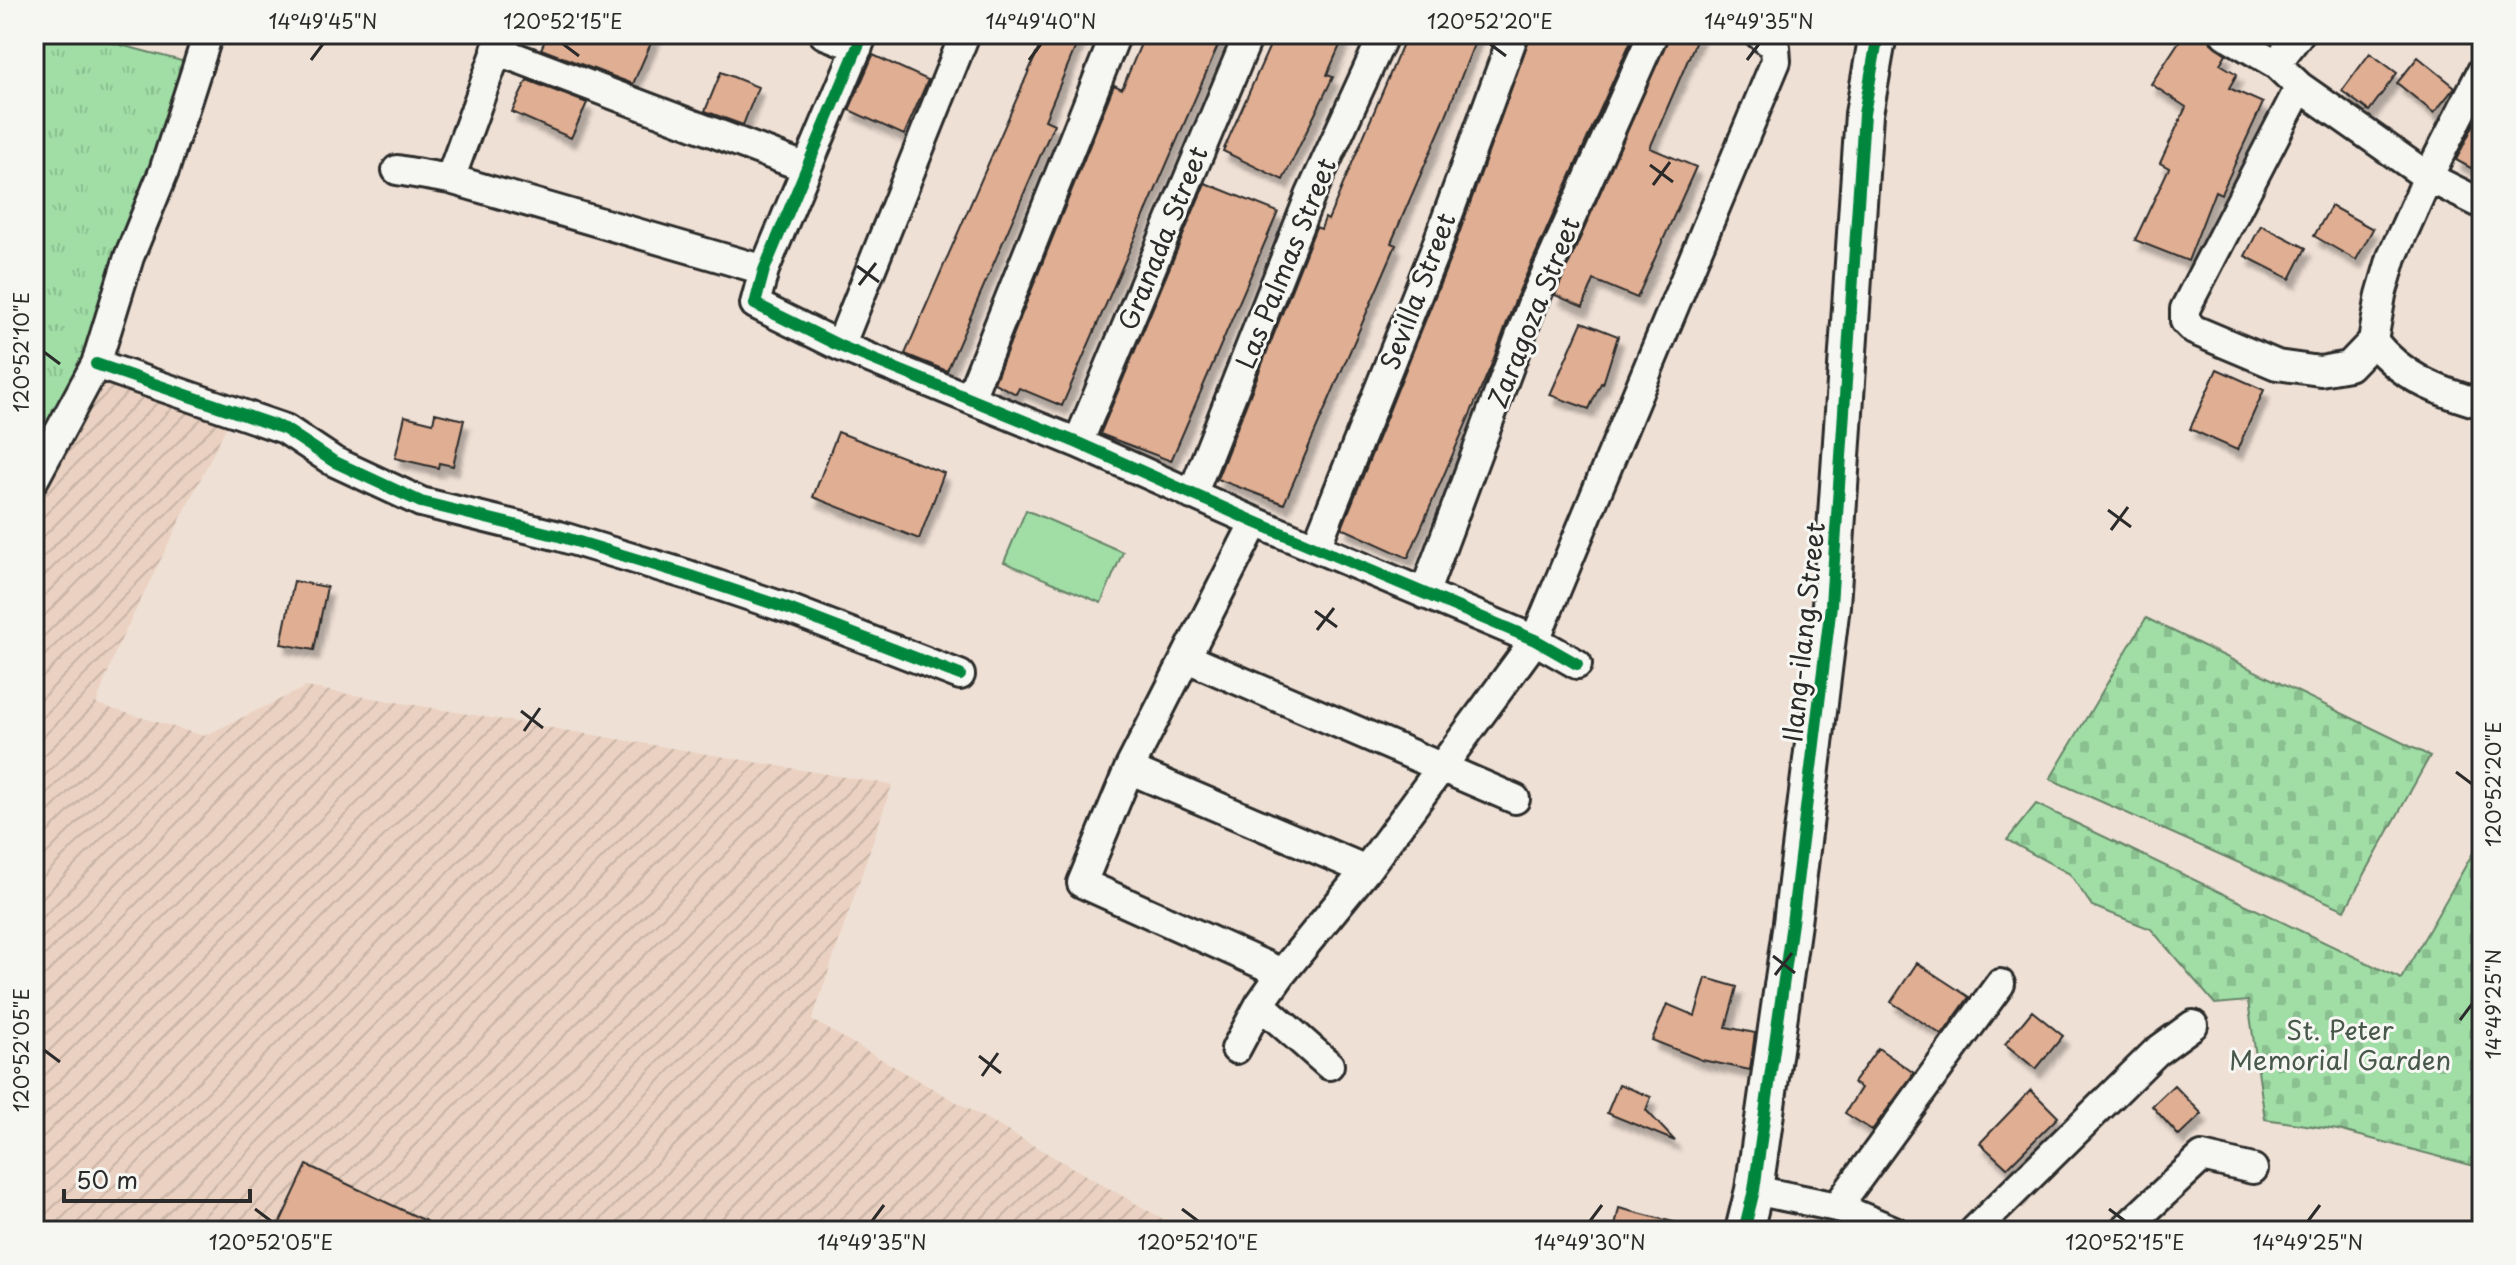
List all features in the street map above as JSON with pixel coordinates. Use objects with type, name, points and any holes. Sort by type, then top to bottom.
[{"type":"street","points":[[34,479],[96,364],[129,257],[164,171],[208,34]]},
{"type":"street","points":[[824,34],[860,40],[764,270],[755,304],[840,346],[1078,443],[1192,495],[1535,640],[1577,664]]},
{"type":"street","points":[[840,346],[965,34]]},
{"type":"street","points":[[970,398],[1116,34]]},
{"type":"street","name":"Granada Street","points":[[1078,443],[1249,34]]},
{"type":"street","name":"Las Palmas Street","points":[[1192,495],[1311,194],[1384,34]]},
{"type":"street","name":"Sevilla Street","points":[[1316,547],[1434,253],[1514,34]]},
{"type":"street","name":"Zaragoza Street","points":[[1424,594],[1532,305],[1653,34]]},
{"type":"street","points":[[1236,1049],[1260,1004],[1282,973],[1366,870],[1535,640],[1776,61],[1775,47],[1759,34]]},
{"type":"street","name":"Ilang-ilang Street","points":[[1744,1231],[1754,1190],[1792,923],[1831,605],[1864,114],[1878,34]]},
{"type":"street","points":[[2225,34],[2276,64],[2300,87],[2428,177],[2482,204]]},
{"type":"street","points":[[2276,64],[2299,34]]},
{"type":"street","points":[[450,179],[499,42],[807,168]]},
{"type":"street","points":[[2300,87],[2185,309],[2185,321],[2194,330],[2277,365],[2320,371],[2349,366],[2373,341],[2392,257],[2428,177],[2482,71]]},
{"type":"street","points":[[397,170],[450,179],[764,270]]},
{"type":"street","points":[[2373,341],[2391,363],[2441,393],[2482,404]]},
{"type":"street","points":[[96,364],[285,429],[333,461],[421,502],[559,536],[688,575],[789,609],[960,675]]},
{"type":"street","points":[[1255,522],[1129,769],[1082,883],[1282,973]]},
{"type":"street","points":[[1187,658],[1515,799]]},
{"type":"street","points":[[1129,769],[1366,870]]},
{"type":"street","points":[[1837,1207],[2000,984]]},
{"type":"street","points":[[1260,1004],[1329,1065]]},
{"type":"street","points":[[1974,1231],[2156,1052],[2193,1025]]},
{"type":"street","points":[[2123,1231],[2202,1157],[2253,1169]]},
{"type":"street","points":[[1754,1190],[1837,1207],[1894,1231]]},
{"type":"shaded area","points":[[89,371],[230,419],[116,650],[96,704],[204,736],[306,687],[892,785],[812,1020],[1184,1231],[34,1231],[34,460]]},
{"type":"green space","points":[[34,34],[79,34],[197,65],[99,348],[34,460]]},
{"type":"green space","points":[[1026,510],[1123,552],[1101,603],[1004,562]]},
{"type":"green space","points":[[2146,618],[2430,756],[2345,910],[2050,779]]},
{"type":"green space","name":"St. Peter Memorial Garden","points":[[2036,804],[2401,979],[2482,837],[2482,1168],[2338,1130],[2265,1119],[2248,1001],[2215,1004],[2151,929],[2092,906],[2070,874],[2007,840]]},
{"type":"building","points":[[548,34],[655,34],[633,84],[541,49]]},
{"type":"building","points":[[1045,34],[1081,34],[1045,120],[1054,124],[947,371],[905,354]]},
{"type":"building","points":[[1145,34],[1223,34],[1062,406],[1019,388],[1016,394],[994,383],[1114,85],[1122,89]]},
{"type":"building","points":[[1275,34],[1345,34],[1327,75],[1333,77],[1283,180],[1223,151]]},
{"type":"building","points":[[1407,34],[1478,34],[1391,243],[1396,245],[1284,504],[1217,479],[1316,227],[1321,229],[1325,218],[1328,220]]},
{"type":"building","points":[[1531,34],[1634,34],[1516,298],[1491,366],[1408,558],[1342,528],[1450,259]]},
{"type":"building","points":[[1670,34],[1699,34],[1650,148],[1696,167],[1637,298],[1594,280],[1583,307],[1555,295]]},
{"type":"building","points":[[2184,34],[2208,34],[2211,43],[2226,54],[2220,64],[2237,74],[2229,88],[2263,103],[2221,194],[2215,191],[2188,261],[2135,240],[2169,168],[2160,163],[2186,107],[2151,84]]},
{"type":"building","points":[[2370,53],[2397,73],[2369,111],[2342,91]]},
{"type":"building","points":[[873,55],[928,80],[904,135],[849,110]]},
{"type":"building","points":[[2418,57],[2455,87],[2434,113],[2397,83]]},
{"type":"building","points":[[721,72],[758,87],[743,125],[705,111]]},
{"type":"building","points":[[527,80],[587,103],[571,138],[512,112]]},
{"type":"building","points":[[2482,108],[2482,174],[2456,160]]},
{"type":"building","points":[[1205,183],[1278,212],[1171,461],[1100,434]]},
{"type":"building","points":[[2331,206],[2373,229],[2356,260],[2314,236]]},
{"type":"building","points":[[2261,225],[2306,248],[2290,279],[2245,256]]},
{"type":"building","points":[[1582,322],[1618,336],[1603,384],[1589,409],[1550,395]]},
{"type":"building","points":[[2217,369],[2264,390],[2237,450],[2190,429]]},
{"type":"building","points":[[435,413],[464,420],[453,466],[439,463],[438,468],[395,458],[405,416],[433,423]]},
{"type":"building","points":[[838,432],[944,473],[919,539],[813,497]]},
{"type":"building","points":[[294,581],[327,587],[314,650],[281,644]]},
{"type":"building","points":[[1917,963],[1969,997],[1942,1035],[1891,1002]]},
{"type":"building","points":[[1706,978],[1737,987],[1726,1027],[1755,1033],[1750,1070],[1702,1060],[1652,1040],[1667,1004],[1695,1016]]},
{"type":"building","points":[[2032,1011],[2063,1036],[2036,1069],[2005,1044]]},
{"type":"building","points":[[1878,1048],[1914,1073],[1872,1130],[1845,1113],[1861,1088],[1853,1083]]},
{"type":"building","points":[[1619,1084],[1651,1097],[1646,1110],[1675,1141],[1607,1113]]},
{"type":"building","points":[[2174,1085],[2202,1114],[2179,1136],[2152,1106]]},
{"type":"building","points":[[2031,1090],[2058,1117],[2007,1168],[1980,1143]]},
{"type":"building","points":[[307,1165],[447,1231],[276,1231]]},
{"type":"building","points":[[1619,1208],[1681,1224],[1680,1231],[1614,1231]]},
{"type":"cycle path","points":[[863,34],[764,270],[755,304],[840,346],[1078,443],[1255,522],[1535,640],[1577,664]]},
{"type":"cycle path","points":[[1744,1231],[1754,1190],[1792,923],[1831,605],[1864,114],[1878,34]]},
{"type":"cycle path","points":[[96,364],[285,429],[333,461],[421,502],[559,536],[688,575],[789,609],[960,675]]}]
